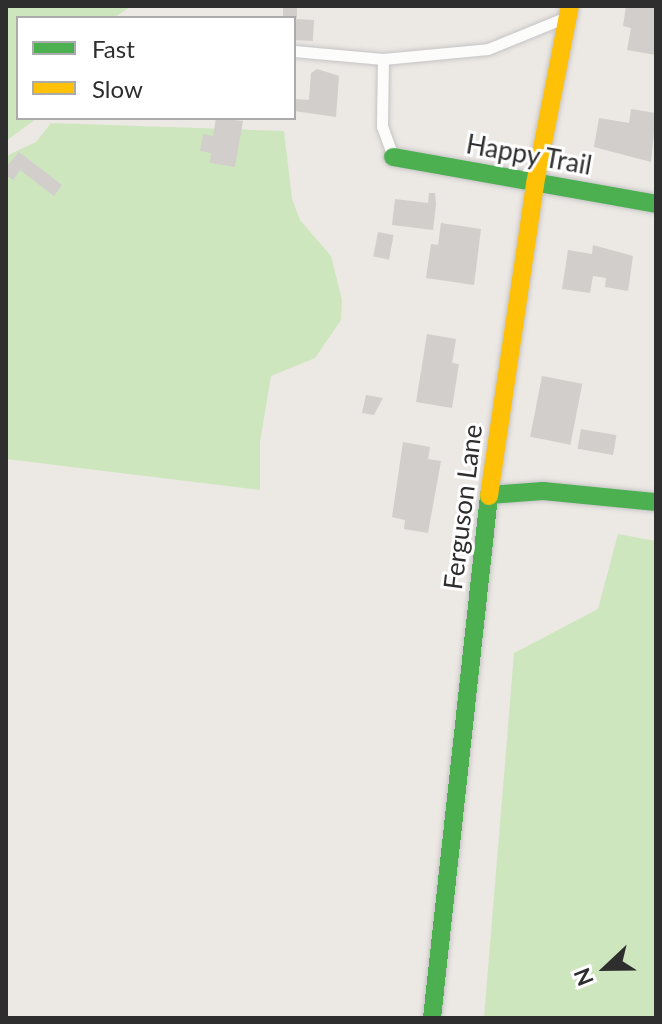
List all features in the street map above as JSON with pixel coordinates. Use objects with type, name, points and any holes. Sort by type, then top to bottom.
[{"type":"street","name":"Ferguson Lane","points":[[432,1018],[489,495],[535,184],[569,11]]},
{"type":"street","name":"Happy Trail","points":[[393,157],[656,204]]},
{"type":"street","points":[[489,495],[602,494],[656,502]]},
{"type":"lane","points":[[296,51],[383,59],[488,49],[569,11]]},
{"type":"lane","points":[[383,59],[382,126],[393,157]]},
{"type":"green space","points":[[6,6],[131,6],[117,16],[16,16],[16,120],[34,120],[6,141]]},
{"type":"green space","points":[[51,123],[284,131],[292,199],[300,220],[331,256],[342,300],[341,320],[315,358],[271,376],[260,442],[260,490],[6,459],[6,156],[36,142]]},
{"type":"green space","points":[[618,534],[656,541],[656,1018],[484,1018],[514,653],[598,609]]},
{"type":"building","points":[[283,6],[297,6],[297,18],[283,16]]},
{"type":"building","points":[[626,6],[656,6],[656,55],[627,50],[631,28],[623,26]]},
{"type":"building","points":[[296,19],[314,20],[313,41],[296,40]]},
{"type":"building","points":[[317,69],[339,76],[336,117],[296,111],[296,99],[309,100],[311,73]]},
{"type":"building","points":[[631,109],[656,113],[651,162],[594,147],[599,118],[629,123]]},
{"type":"building","points":[[216,120],[243,121],[235,167],[210,163],[211,153],[200,151],[203,134],[213,136]]},
{"type":"building","points":[[19,152],[62,185],[54,196],[20,170],[13,180],[6,175],[6,167]]},
{"type":"building","points":[[429,193],[435,193],[433,230],[392,225],[395,199],[428,203]]},
{"type":"building","points":[[441,223],[481,229],[474,285],[426,278],[431,244],[438,245]]},
{"type":"building","points":[[378,232],[394,235],[389,260],[373,257]]},
{"type":"building","points":[[593,245],[633,256],[628,291],[605,287],[606,278],[593,276],[590,293],[562,289],[568,250],[592,254]]},
{"type":"building","points":[[427,334],[456,339],[452,363],[459,364],[452,408],[416,402]]},
{"type":"building","points":[[542,376],[582,384],[570,445],[530,437]]},
{"type":"building","points":[[366,395],[383,398],[374,415],[362,413]]},
{"type":"building","points":[[581,429],[616,435],[613,455],[578,449]]},
{"type":"building","points":[[403,442],[430,447],[428,459],[441,461],[428,533],[404,529],[405,520],[392,517]]},
{"type":"traffic: fast","points":[[393,157],[656,204]]},
{"type":"traffic: fast","points":[[489,495],[543,491],[656,502]]},
{"type":"traffic: fast","points":[[432,1018],[489,496]]},
{"type":"traffic: slow","points":[[489,496],[535,184],[570,6]]}]
